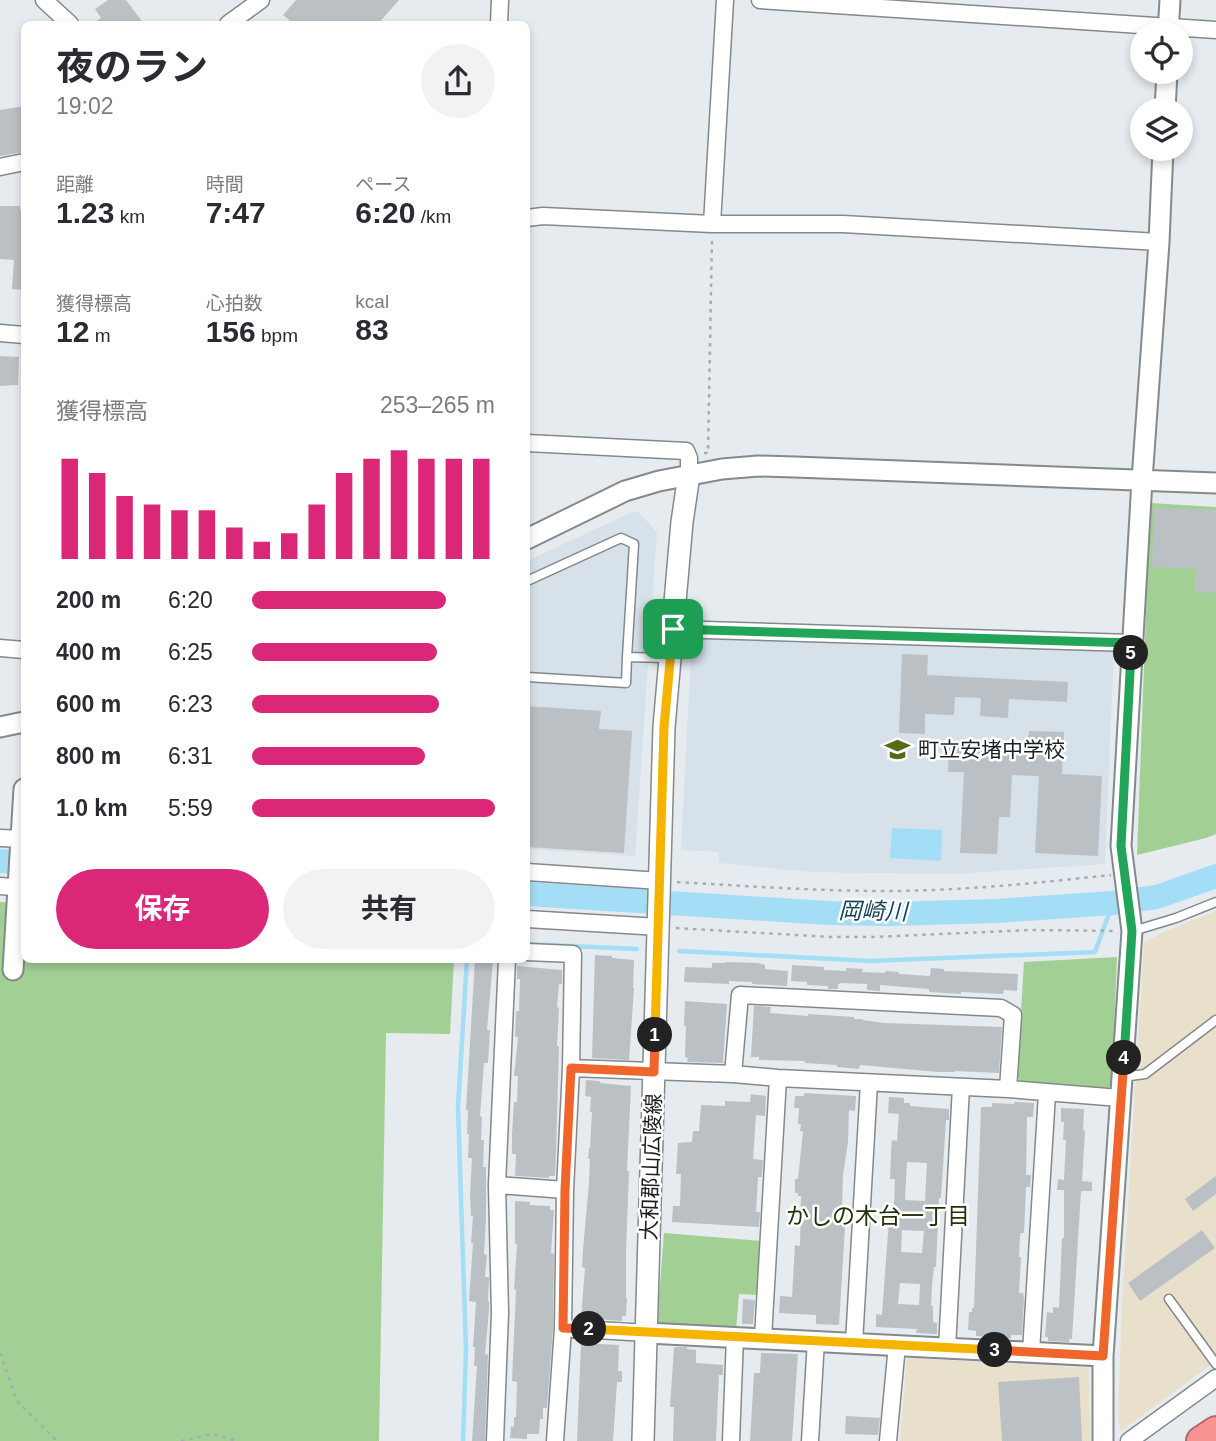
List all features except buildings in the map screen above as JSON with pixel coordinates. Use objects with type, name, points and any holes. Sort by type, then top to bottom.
[{"type":"highway","points":[[1201,1441],[1216,1431]]},
{"type":"main road","name":"大和郡山広陵線","points":[[643,1441],[664,727],[682,522],[689,475]]},
{"type":"street","points":[[44,0],[67,21]]},
{"type":"street","points":[[232,21],[261,0]]},
{"type":"street","points":[[499,21],[500,0]]},
{"type":"street","points":[[712,225],[725,0]]},
{"type":"street","points":[[760,0],[1130,27]]},
{"type":"street","points":[[1169,21],[1170,0]]},
{"type":"street","points":[[1193,30],[1216,30]]},
{"type":"street","points":[[1103,1441],[1103,1356],[1131,927],[1121,846],[1162,161]]},
{"type":"street","points":[[0,167],[21,163]]},
{"type":"street","points":[[530,218],[543,216],[712,225],[843,224],[1158,242]]},
{"type":"street","points":[[0,333],[21,335]]},
{"type":"street","points":[[530,443],[687,451],[689,475]]},
{"type":"street","points":[[530,538],[625,491],[689,475],[758,466],[1216,483]]},
{"type":"street","points":[[673,629],[1132,643]]},
{"type":"street","points":[[0,648],[21,650]]},
{"type":"street","points":[[0,727],[21,726]]},
{"type":"street","points":[[0,838],[21,839]]},
{"type":"street","points":[[13,970],[14,887],[21,850]]},
{"type":"street","points":[[530,872],[660,881]]},
{"type":"street","points":[[530,919],[659,927]]},
{"type":"street","points":[[530,952],[573,954],[563,1328],[555,1441]]},
{"type":"street","points":[[495,1441],[500,1312],[497,1185],[507,963]]},
{"type":"street","points":[[733,1074],[740,995],[1001,1008],[1013,1015],[1008,1090]]},
{"type":"street","points":[[571,1068],[733,1074],[1120,1098]]},
{"type":"street","points":[[763,1338],[778,1078]]},
{"type":"street","points":[[854,1343],[869,1083]]},
{"type":"street","points":[[947,1348],[961,1087]]},
{"type":"street","points":[[1031,1352],[1047,1094]]},
{"type":"street","points":[[497,1185],[565,1190]]},
{"type":"street","points":[[563,1328],[1103,1356]]},
{"type":"street","points":[[731,1441],[735,1337]]},
{"type":"street","points":[[810,1441],[816,1340]]},
{"type":"street","points":[[888,1441],[897,1345]]},
{"type":"street","points":[[1129,1441],[1216,1378]]},
{"type":"lane","points":[[530,580],[621,538],[634,544],[626,683],[530,677]]},
{"type":"lane","points":[[627,657],[670,658]]},
{"type":"lane","points":[[1131,927],[1176,918],[1216,902]]},
{"type":"lane","points":[[1122,1077],[1145,1074],[1216,1020]]},
{"type":"lane","points":[[1169,1299],[1216,1364]]},
{"type":"path","points":[[687,451],[708,453],[712,225]]},
{"type":"path","points":[[660,881],[886,891],[1125,878]]},
{"type":"path","points":[[659,927],[831,937],[1030,930],[1110,931]]},
{"type":"path","points":[[0,1353],[17,1401],[57,1441]]},
{"type":"path","points":[[181,1441],[211,1434],[237,1441]]},
{"type":"shaded area","points":[[632,512],[638,512],[657,532],[635,856],[530,849],[530,560]]},
{"type":"shaded area","name":"町立安堵中学校","points":[[692,635],[1114,647],[1105,864],[953,874],[809,872],[719,863],[719,852],[681,850]]},
{"type":"shaded area","points":[[1216,911],[1216,1361],[1121,1431],[1118,1417],[1122,1302],[1144,943],[1159,934]]},
{"type":"shaded area","points":[[907,1358],[1089,1368],[1090,1441],[900,1441]]},
{"type":"green space","points":[[1150,503],[1216,507],[1216,834],[1137,855]]},
{"type":"green space","points":[[0,902],[21,903],[21,963],[454,963],[450,1034],[386,1033],[379,1441],[0,1441]]},
{"type":"green space","points":[[1117,957],[1112,1085],[1106,1089],[1026,1085],[1017,1078],[1024,962]]},
{"type":"green space","points":[[664,1233],[762,1241],[757,1295],[739,1294],[736,1330],[657,1323]]},
{"type":"water","points":[[892,828],[942,830],[941,861],[890,858]]},
{"type":"waterway","name":"岡崎川","points":[[0,861],[21,863]]},
{"type":"waterway","name":"岡崎川","points":[[530,894],[828,913],[888,914],[996,911],[1113,903],[1157,897],[1216,876]]},
{"type":"waterway","points":[[679,951],[870,961],[1095,952],[1113,903]]},
{"type":"waterway","points":[[530,944],[637,949]]},
{"type":"waterway","points":[[463,1441],[466,1350],[458,1107],[467,963]]},
{"type":"place","name":"町立安堵中学校","points":[[898,749]]},
{"type":"district","name":"かしの木台一丁目","points":[[878,1216]]},
{"type":"route","points":[[673,629],[1132,643],[1121,846],[1132,931],[1103,1356],[563,1328],[565,1190],[571,1068],[654,1072],[664,727],[673,629]]}]
